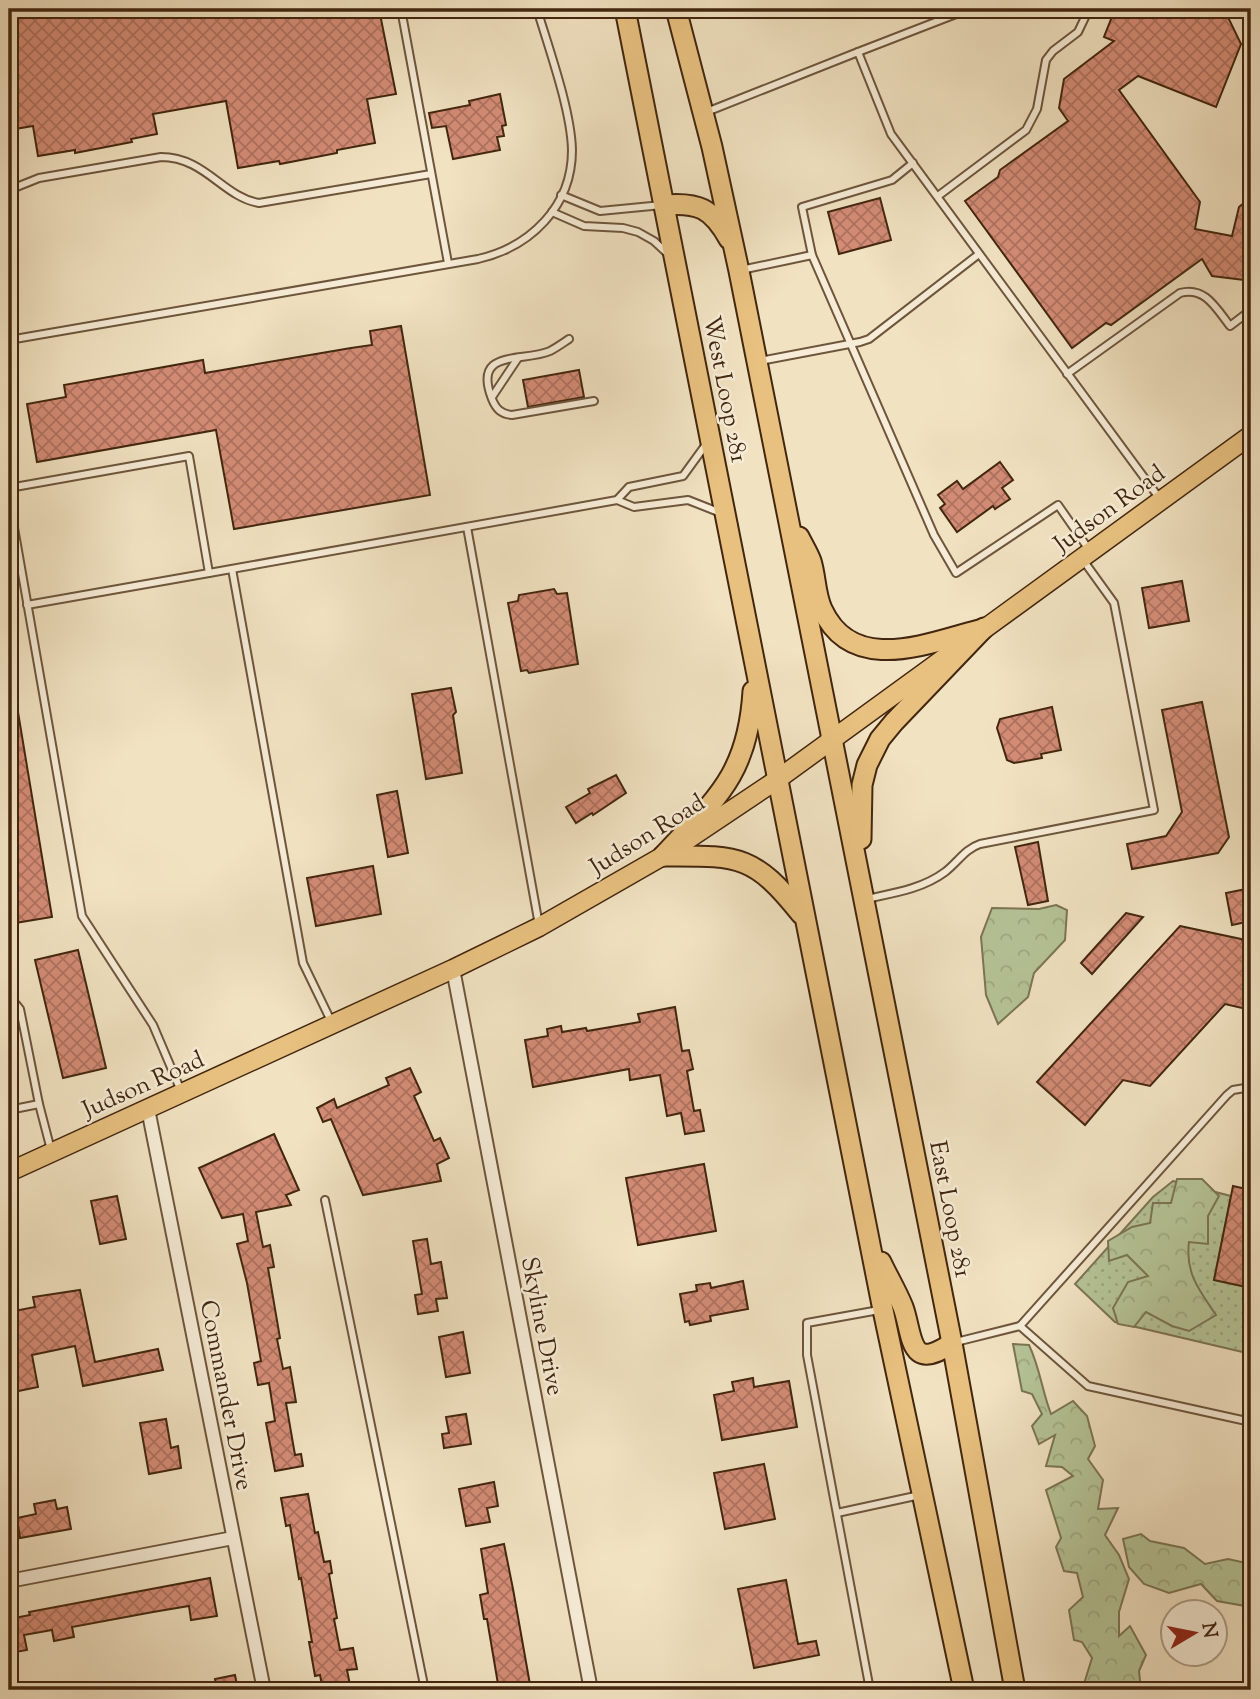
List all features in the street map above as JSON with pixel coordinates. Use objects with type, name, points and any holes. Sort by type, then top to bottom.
[{"type":"highway","name":"West Loop 281","points":[[625,9],[778,779]]},
{"type":"highway","name":"West Loop 281","points":[[676,9],[738,261],[832,739]]},
{"type":"highway","points":[[664,205],[692,204],[703,209],[717,221],[738,261]]},
{"type":"highway","points":[[786,509],[810,561],[822,610],[831,624],[847,639],[874,651],[894,650],[984,628]]},
{"type":"highway","points":[[860,879],[861,795],[870,757],[894,722],[984,628]]},
{"type":"highway","points":[[663,856],[715,799],[738,766],[748,736],[755,665]]},
{"type":"highway","name":"East Loop 281","points":[[832,739],[952,1343],[1015,1690]]},
{"type":"highway","points":[[778,779],[883,1310],[964,1690]]},
{"type":"highway","points":[[663,856],[717,856],[750,865],[771,879],[804,918]]},
{"type":"highway","points":[[868,1236],[904,1309],[913,1345],[921,1352],[927,1353],[939,1351],[952,1343]]},
{"type":"main road","name":"Judson Road","points":[[9,1172],[453,969],[539,927],[663,856],[778,779],[1251,435]]},
{"type":"street","name":"Skyline Drive","points":[[453,969],[591,1690]]},
{"type":"street","name":"Commander Drive","points":[[148,1109],[264,1690]]},
{"type":"street","points":[[9,1581],[233,1538]]},
{"type":"lane","points":[[401,9],[448,263]]},
{"type":"lane","points":[[9,340],[490,256],[516,246],[534,233],[552,212],[570,172],[572,144],[566,114],[537,9]]},
{"type":"lane","points":[[703,114],[969,9]]},
{"type":"lane","points":[[938,196],[1026,130],[1037,109],[1046,60],[1053,51],[1078,33],[1089,9]]},
{"type":"lane","points":[[858,52],[891,134],[1161,500]]},
{"type":"lane","points":[[9,190],[39,178],[161,157],[192,164],[244,198],[259,204],[431,174]]},
{"type":"lane","points":[[864,900],[926,884],[946,871],[967,850],[980,844],[1154,810],[1114,603],[1058,505],[956,573],[934,535],[812,254],[802,207],[827,202],[892,180],[913,163]]},
{"type":"lane","points":[[561,195],[600,211],[664,205]]},
{"type":"lane","points":[[552,212],[584,226],[623,228],[645,235],[660,246],[676,265]]},
{"type":"lane","points":[[738,261],[812,254]]},
{"type":"lane","points":[[757,362],[852,344],[874,335],[979,254]]},
{"type":"lane","points":[[1067,374],[1180,293],[1195,292],[1208,298],[1230,326],[1251,310]]},
{"type":"lane","points":[[569,339],[549,352],[496,362],[487,378],[492,397],[498,410],[512,415],[594,401]]},
{"type":"lane","points":[[492,397],[517,358]]},
{"type":"lane","points":[[617,500],[629,486],[683,476],[710,438]]},
{"type":"lane","points":[[9,488],[189,456],[209,573]]},
{"type":"lane","points":[[9,499],[82,916],[153,1025],[182,1093]]},
{"type":"lane","points":[[27,605],[617,500],[634,507],[688,500],[726,516]]},
{"type":"lane","points":[[467,527],[539,927]]},
{"type":"lane","points":[[232,569],[303,963],[332,1024]]},
{"type":"lane","points":[[9,1006],[16,1004],[20,1009],[51,1152]]},
{"type":"lane","points":[[952,1343],[1020,1326],[1227,1095],[1233,1090],[1251,1087]]},
{"type":"lane","points":[[9,1110],[39,1104]]},
{"type":"lane","points":[[325,1200],[425,1690]]},
{"type":"lane","points":[[870,1690],[807,1354],[807,1323],[883,1310]]},
{"type":"lane","points":[[1020,1326],[1088,1386],[1251,1422]]},
{"type":"lane","points":[[837,1513],[922,1494]]},
{"type":"green space","points":[[1056,905],[1067,910],[1065,940],[1034,973],[1028,997],[998,1024],[986,995],[981,937],[992,908],[1039,909]]},
{"type":"green space","points":[[1177,1179],[1202,1179],[1219,1196],[1208,1216],[1208,1244],[1189,1242],[1188,1253],[1195,1281],[1216,1315],[1189,1331],[1172,1326],[1146,1312],[1134,1327],[1118,1324],[1113,1308],[1128,1282],[1148,1276],[1127,1255],[1109,1261],[1108,1241],[1132,1227],[1150,1223],[1153,1203],[1171,1203]]},
{"type":"green space","points":[[1173,1181],[1231,1196],[1214,1280],[1251,1288],[1251,1354],[1115,1322],[1075,1284],[1153,1197]]},
{"type":"green space","points":[[1013,1344],[1029,1345],[1051,1414],[1073,1401],[1087,1416],[1095,1446],[1088,1459],[1103,1480],[1098,1509],[1118,1508],[1105,1535],[1119,1555],[1129,1579],[1119,1612],[1119,1636],[1130,1626],[1146,1655],[1139,1671],[1141,1690],[1084,1690],[1092,1658],[1082,1642],[1074,1640],[1069,1610],[1083,1597],[1077,1573],[1064,1571],[1056,1547],[1061,1538],[1046,1490],[1073,1476],[1062,1467],[1046,1466],[1055,1435],[1039,1444],[1032,1426],[1042,1414],[1032,1394],[1022,1391]]},
{"type":"green space","points":[[1141,1534],[1150,1541],[1184,1548],[1205,1564],[1228,1559],[1251,1564],[1251,1607],[1228,1603],[1228,1598],[1214,1598],[1201,1584],[1169,1593],[1144,1584],[1129,1567],[1123,1539]]},
{"type":"building","points":[[9,9],[379,9],[396,94],[367,99],[375,143],[280,164],[279,161],[238,168],[226,101],[153,114],[157,134],[131,139],[132,142],[75,153],[75,150],[38,156],[33,126],[9,130]]},
{"type":"building","points":[[1115,9],[1214,9],[1226,13],[1241,44],[1216,107],[1138,76],[1119,90],[1200,202],[1195,229],[1232,236],[1239,207],[1251,197],[1251,275],[1244,280],[1212,276],[1202,259],[1111,325],[1106,323],[1072,348],[965,201],[998,177],[1000,170],[1068,121],[1059,108],[1064,79],[1114,41],[1104,37]]},
{"type":"building","points":[[500,94],[506,125],[502,126],[504,136],[497,137],[500,150],[453,159],[446,126],[432,128],[429,113],[470,105],[469,101]]},
{"type":"building","points":[[880,198],[891,240],[839,254],[828,212]]},
{"type":"building","points":[[401,326],[430,495],[234,529],[216,430],[37,462],[27,404],[66,397],[64,385],[203,360],[205,373],[372,345],[370,331]]},
{"type":"building","points":[[579,370],[584,397],[528,407],[523,380]]},
{"type":"building","points":[[1000,462],[1013,480],[1002,488],[1010,499],[995,509],[993,506],[957,532],[940,508],[945,504],[938,495],[957,481],[963,489]]},
{"type":"building","points":[[1182,581],[1189,621],[1149,628],[1142,588]]},
{"type":"building","points":[[554,589],[557,594],[567,593],[578,664],[529,673],[527,670],[521,671],[508,603],[518,601],[519,595]]},
{"type":"building","points":[[451,688],[462,773],[426,779],[412,694]]},
{"type":"building","points":[[9,694],[15,694],[52,917],[9,924]]},
{"type":"building","points":[[1202,702],[1229,837],[1218,853],[1132,869],[1127,844],[1166,836],[1182,812],[1162,710]]},
{"type":"building","points":[[1052,707],[1061,750],[1041,754],[1042,758],[1014,763],[1007,760],[997,728],[1000,719]]},
{"type":"building","points":[[616,775],[626,793],[576,823],[566,807],[590,793],[588,789]]},
{"type":"building","points":[[397,791],[408,853],[388,857],[377,795]]},
{"type":"building","points":[[1038,842],[1048,901],[1028,905],[1015,847]]},
{"type":"building","points":[[373,866],[381,914],[316,926],[307,878]]},
{"type":"building","points":[[1246,889],[1251,921],[1232,925],[1226,893]]},
{"type":"building","points":[[1126,913],[1143,917],[1092,974],[1081,963]]},
{"type":"building","points":[[1180,926],[1241,939],[1251,948],[1251,1010],[1225,1004],[1150,1086],[1123,1080],[1085,1125],[1037,1082]]},
{"type":"building","points":[[78,950],[106,1068],[63,1078],[35,960]]},
{"type":"building","points":[[675,1007],[682,1051],[689,1050],[693,1069],[687,1071],[694,1111],[700,1110],[704,1131],[685,1134],[681,1113],[667,1116],[660,1075],[630,1080],[629,1069],[533,1087],[525,1040],[548,1036],[547,1029],[561,1026],[562,1032],[586,1028],[587,1031],[640,1022],[638,1014]]},
{"type":"building","points":[[410,1068],[421,1092],[414,1096],[434,1141],[440,1138],[449,1158],[437,1164],[441,1181],[363,1195],[331,1119],[323,1122],[317,1108],[334,1099],[337,1108],[389,1085],[386,1078]]},
{"type":"building","points":[[274,1134],[299,1190],[286,1195],[291,1205],[256,1212],[263,1247],[270,1245],[274,1267],[268,1268],[280,1338],[277,1339],[283,1369],[290,1367],[296,1402],[286,1403],[295,1455],[301,1454],[303,1466],[275,1471],[266,1423],[275,1421],[269,1383],[258,1385],[254,1363],[261,1361],[237,1244],[248,1241],[243,1214],[222,1218],[199,1168]]},
{"type":"building","points":[[704,1164],[716,1231],[638,1245],[626,1178]]},
{"type":"building","points":[[1233,1186],[1251,1190],[1251,1288],[1214,1280]]},
{"type":"building","points":[[117,1196],[126,1239],[100,1244],[91,1201]]},
{"type":"building","points":[[427,1239],[431,1264],[441,1262],[447,1298],[436,1299],[438,1311],[418,1314],[415,1295],[422,1294],[413,1241]]},
{"type":"building","points":[[743,1281],[748,1309],[710,1316],[711,1321],[690,1325],[689,1321],[685,1322],[680,1294],[697,1291],[696,1285],[710,1283],[711,1288]]},
{"type":"building","points":[[80,1290],[95,1362],[158,1349],[163,1370],[83,1386],[75,1346],[32,1355],[38,1387],[9,1393],[9,1312],[35,1307],[33,1297]]},
{"type":"building","points":[[463,1332],[470,1373],[446,1377],[439,1337]]},
{"type":"building","points":[[753,1378],[754,1387],[789,1381],[797,1427],[722,1440],[714,1395],[734,1391],[732,1382]]},
{"type":"building","points":[[466,1414],[471,1444],[444,1448],[442,1434],[449,1433],[446,1417]]},
{"type":"building","points":[[166,1419],[171,1448],[178,1446],[181,1468],[149,1474],[140,1423]]},
{"type":"building","points":[[764,1464],[775,1519],[725,1529],[714,1473]]},
{"type":"building","points":[[494,1482],[498,1506],[487,1508],[490,1522],[466,1526],[459,1489]]},
{"type":"building","points":[[308,1494],[315,1533],[318,1532],[324,1562],[330,1561],[332,1573],[329,1574],[337,1618],[334,1619],[340,1650],[353,1648],[357,1669],[347,1670],[351,1690],[323,1690],[320,1675],[315,1676],[301,1578],[299,1579],[290,1525],[286,1526],[281,1498]]},
{"type":"building","points":[[55,1500],[57,1509],[67,1507],[71,1529],[20,1538],[17,1518],[36,1514],[34,1504]]},
{"type":"building","points":[[504,1544],[531,1690],[499,1690],[487,1619],[484,1619],[480,1595],[488,1593],[481,1549]]},
{"type":"building","points":[[210,1578],[217,1616],[191,1620],[189,1606],[153,1612],[72,1627],[74,1637],[54,1641],[52,1630],[24,1635],[27,1650],[9,1653],[9,1619],[30,1615],[29,1612]]},
{"type":"building","points":[[786,1580],[798,1644],[816,1641],[819,1655],[754,1668],[738,1589]]},
{"type":"building","points":[[235,1675],[238,1690],[217,1690],[215,1679]]}]
